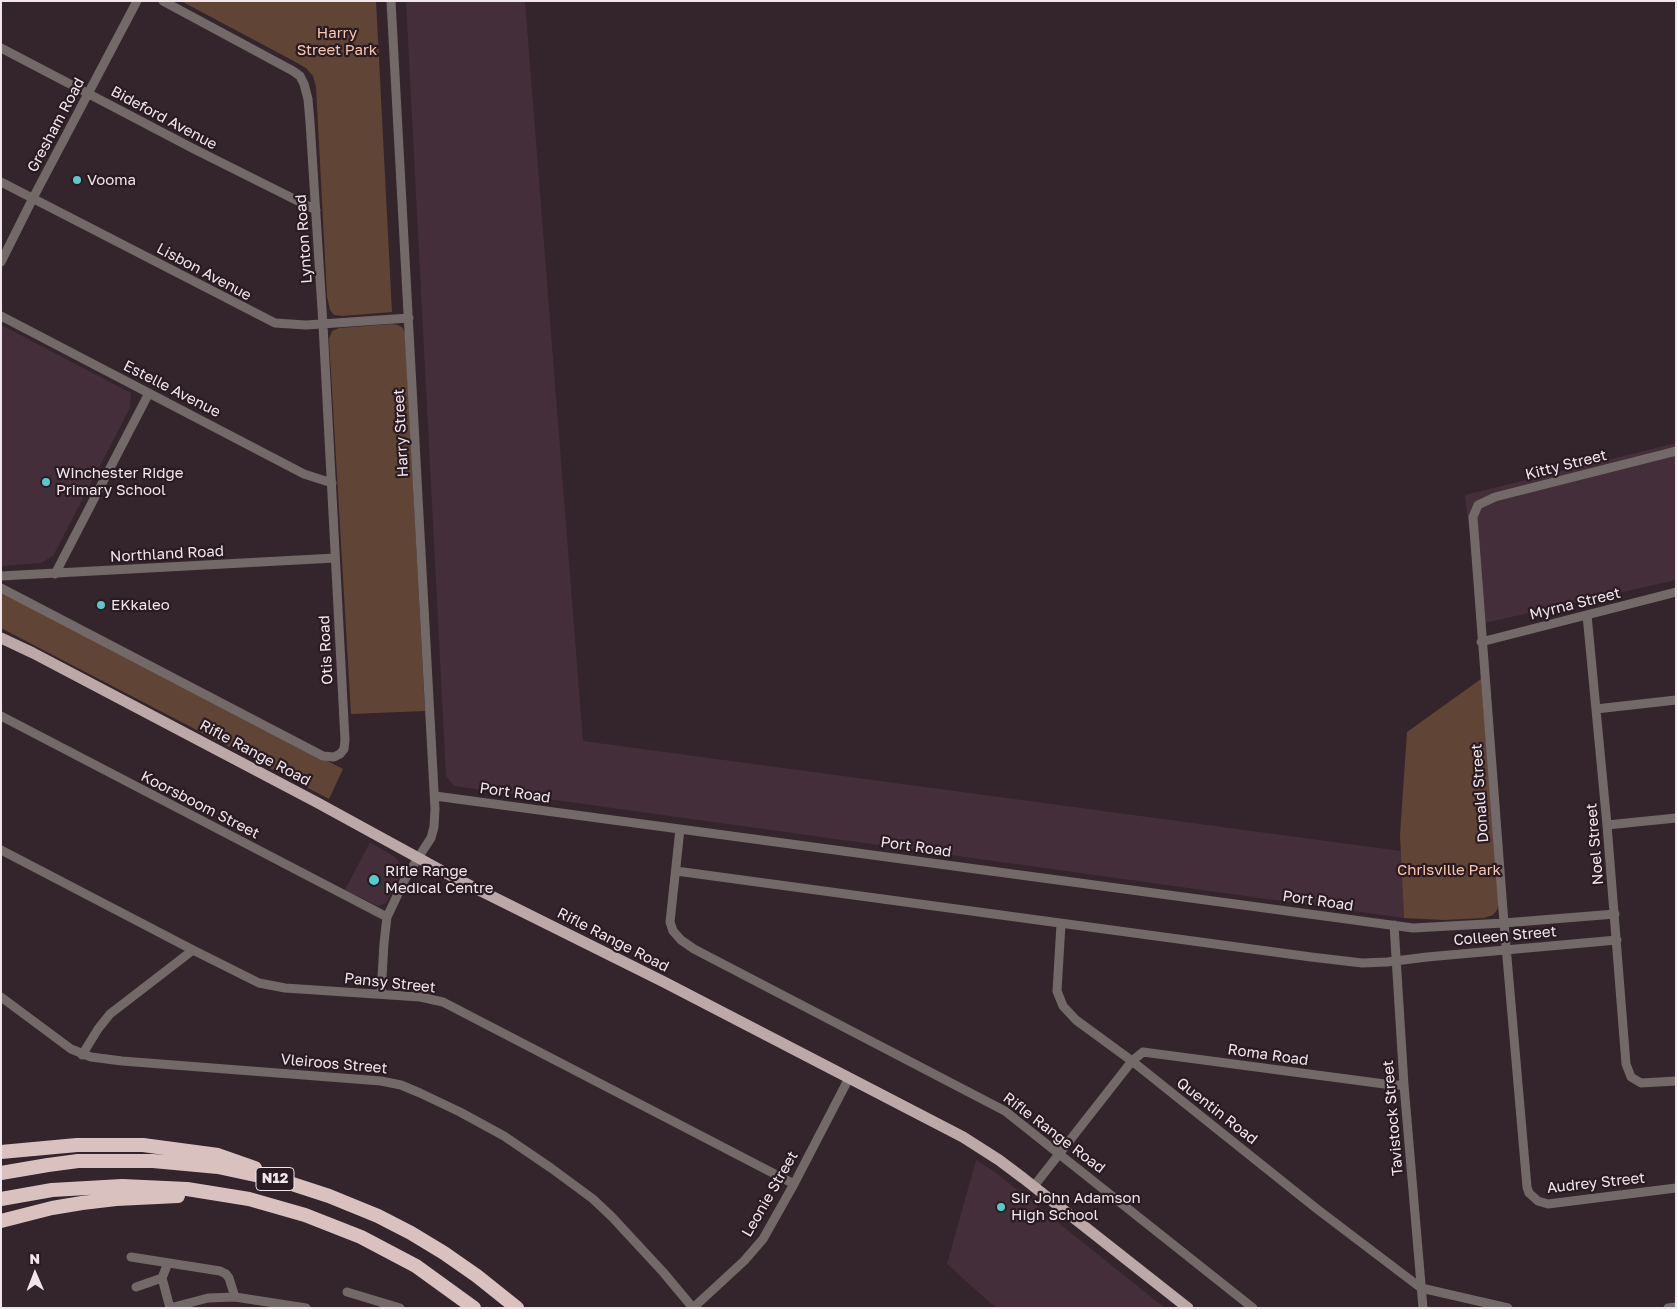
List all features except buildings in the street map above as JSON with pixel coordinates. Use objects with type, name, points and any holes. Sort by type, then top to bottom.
[{"type":"highway","points":[[1,1152],[77,1145],[152,1146],[218,1155],[244,1163],[283,1181]]},
{"type":"highway","name":"N12","points":[[1,1173],[48,1164],[154,1160],[218,1167],[283,1181],[378,1216],[411,1233],[478,1276],[517,1308]]},
{"type":"highway","name":"N12","points":[[1,1199],[52,1190],[114,1186],[211,1192],[280,1208],[322,1221],[361,1237],[416,1266],[474,1308]]},
{"type":"highway","points":[[1,1221],[52,1208],[82,1203],[211,1192]]},
{"type":"main road","name":"Rifle Range Road","points":[[1,638],[318,802],[418,858],[975,1145],[1034,1186],[1188,1308]]},
{"type":"street","name":"Gresham Road","points":[[1,262],[32,198],[136,1]]},
{"type":"street","name":"Lynton Road","points":[[163,1],[294,71],[300,76],[304,84],[308,99],[316,210],[335,558]]},
{"type":"street","name":"Harry Street","points":[[387,917],[418,858],[433,835],[435,818],[391,1]]},
{"type":"street","name":"Bideford Avenue","points":[[1,48],[316,210]]},
{"type":"street","name":"Lisbon Avenue","points":[[1,182],[268,321],[286,325],[323,325],[409,318]]},
{"type":"street","name":"Estelle Avenue","points":[[1,316],[304,474],[332,483]]},
{"type":"street","points":[[55,574],[149,393]]},
{"type":"street","name":"Kitty Street","points":[[1473,517],[1478,505],[1495,497],[1676,451]]},
{"type":"street","name":"Donald Street","points":[[1473,517],[1481,642],[1527,1187]]},
{"type":"street","name":"Northland Road","points":[[1,576],[335,558]]},
{"type":"street","name":"Otis Road","points":[[335,558],[345,740]]},
{"type":"street","name":"Rifle Range Road","points":[[1,588],[323,756],[330,758],[340,754],[344,749],[345,740]]},
{"type":"street","name":"Myrna Street","points":[[1481,642],[1676,592]]},
{"type":"street","name":"Noel Street","points":[[1587,615],[1628,1071],[1635,1081],[1643,1084],[1676,1081]]},
{"type":"street","points":[[1596,709],[1676,700]]},
{"type":"street","name":"Koorsboom Street","points":[[1,716],[387,917]]},
{"type":"street","name":"Port Road","points":[[435,796],[1394,926]]},
{"type":"street","points":[[1607,825],[1676,818]]},
{"type":"street","name":"Rifle Range Road","points":[[680,829],[670,922],[673,932],[681,940],[694,949],[998,1107],[1022,1123],[1253,1308]]},
{"type":"street","name":"Pansy Street","points":[[1,850],[193,950],[266,985],[285,988],[420,997],[442,1002],[794,1184]]},
{"type":"street","points":[[676,871],[1319,958],[1362,962],[1396,961]]},
{"type":"street","name":"Colleen Street","points":[[1394,926],[1413,928],[1615,914]]},
{"type":"street","points":[[381,994],[387,917]]},
{"type":"street","name":"Quentin Road","points":[[1061,924],[1057,991],[1060,1001],[1076,1020],[1421,1288]]},
{"type":"street","name":"Tavistock Street","points":[[1394,926],[1404,1085],[1422,1308]]},
{"type":"street","name":"Colleen Street","points":[[1396,961],[1617,940]]},
{"type":"street","points":[[82,1054],[110,1014],[193,950]]},
{"type":"street","name":"Vleiroos Street","points":[[1,997],[63,1043],[82,1054],[102,1059],[381,1081],[410,1088],[504,1136],[593,1199],[663,1272],[693,1308]]},
{"type":"street","name":"Roma Road","points":[[1132,1062],[1143,1052],[1392,1085],[1404,1085]]},
{"type":"street","points":[[1034,1186],[1132,1062]]},
{"type":"street","name":"Leonie Street","points":[[693,1308],[756,1248],[774,1222],[848,1078]]},
{"type":"street","name":"Audrey Street","points":[[1527,1187],[1529,1193],[1538,1201],[1548,1204],[1676,1188]]},
{"type":"street","points":[[130,1257],[220,1271],[229,1278],[235,1297]]},
{"type":"street","points":[[168,1263],[162,1278],[170,1308],[208,1298],[235,1297],[306,1308]]},
{"type":"street","points":[[136,1287],[162,1278]]},
{"type":"street","points":[[1421,1288],[1508,1308]]},
{"type":"street","points":[[347,1292],[400,1308]]},
{"type":"street","points":[[1668,1308],[1676,1307]]},
{"type":"shaded area","points":[[406,1],[525,1],[583,741],[1401,851],[1404,918],[454,786],[446,776]]},
{"type":"shaded area","name":"Winchester Ridge Primary School","points":[[1,325],[131,393],[130,408],[53,556],[41,563],[1,566]]},
{"type":"shaded area","points":[[1676,443],[1676,580],[1480,624],[1465,495]]},
{"type":"shaded area","name":"Rifle Range Medical Centre","points":[[370,842],[395,857],[404,869],[386,903],[378,906],[345,890]]},
{"type":"shaded area","name":"Sir John Adamson High School","points":[[976,1160],[995,1172],[1165,1308],[996,1308],[947,1264]]},
{"type":"green space","name":"Harry Street Park","points":[[181,1],[376,1],[392,312],[342,316],[334,315],[330,310],[327,296],[316,87],[313,76],[306,68]]},
{"type":"green space","points":[[392,324],[403,328],[405,334],[425,711],[351,714],[329,339],[332,331],[339,328]]},
{"type":"green space","points":[[1,592],[343,769],[329,799],[1,628]]},
{"type":"green space","name":"Chrisville Park","points":[[1481,679],[1499,904],[1493,915],[1484,918],[1444,920],[1404,918],[1400,835],[1407,732]]},
{"type":"place","name":"Vooma","points":[[77,180]]},
{"type":"place","name":"Winchester Ridge Primary School","points":[[46,482]]},
{"type":"place","name":"EKkaleo","points":[[101,605]]},
{"type":"place","name":"Rifle Range Medical Centre","points":[[374,880]]},
{"type":"place","name":"Sir John Adamson High School","points":[[1001,1207]]}]
